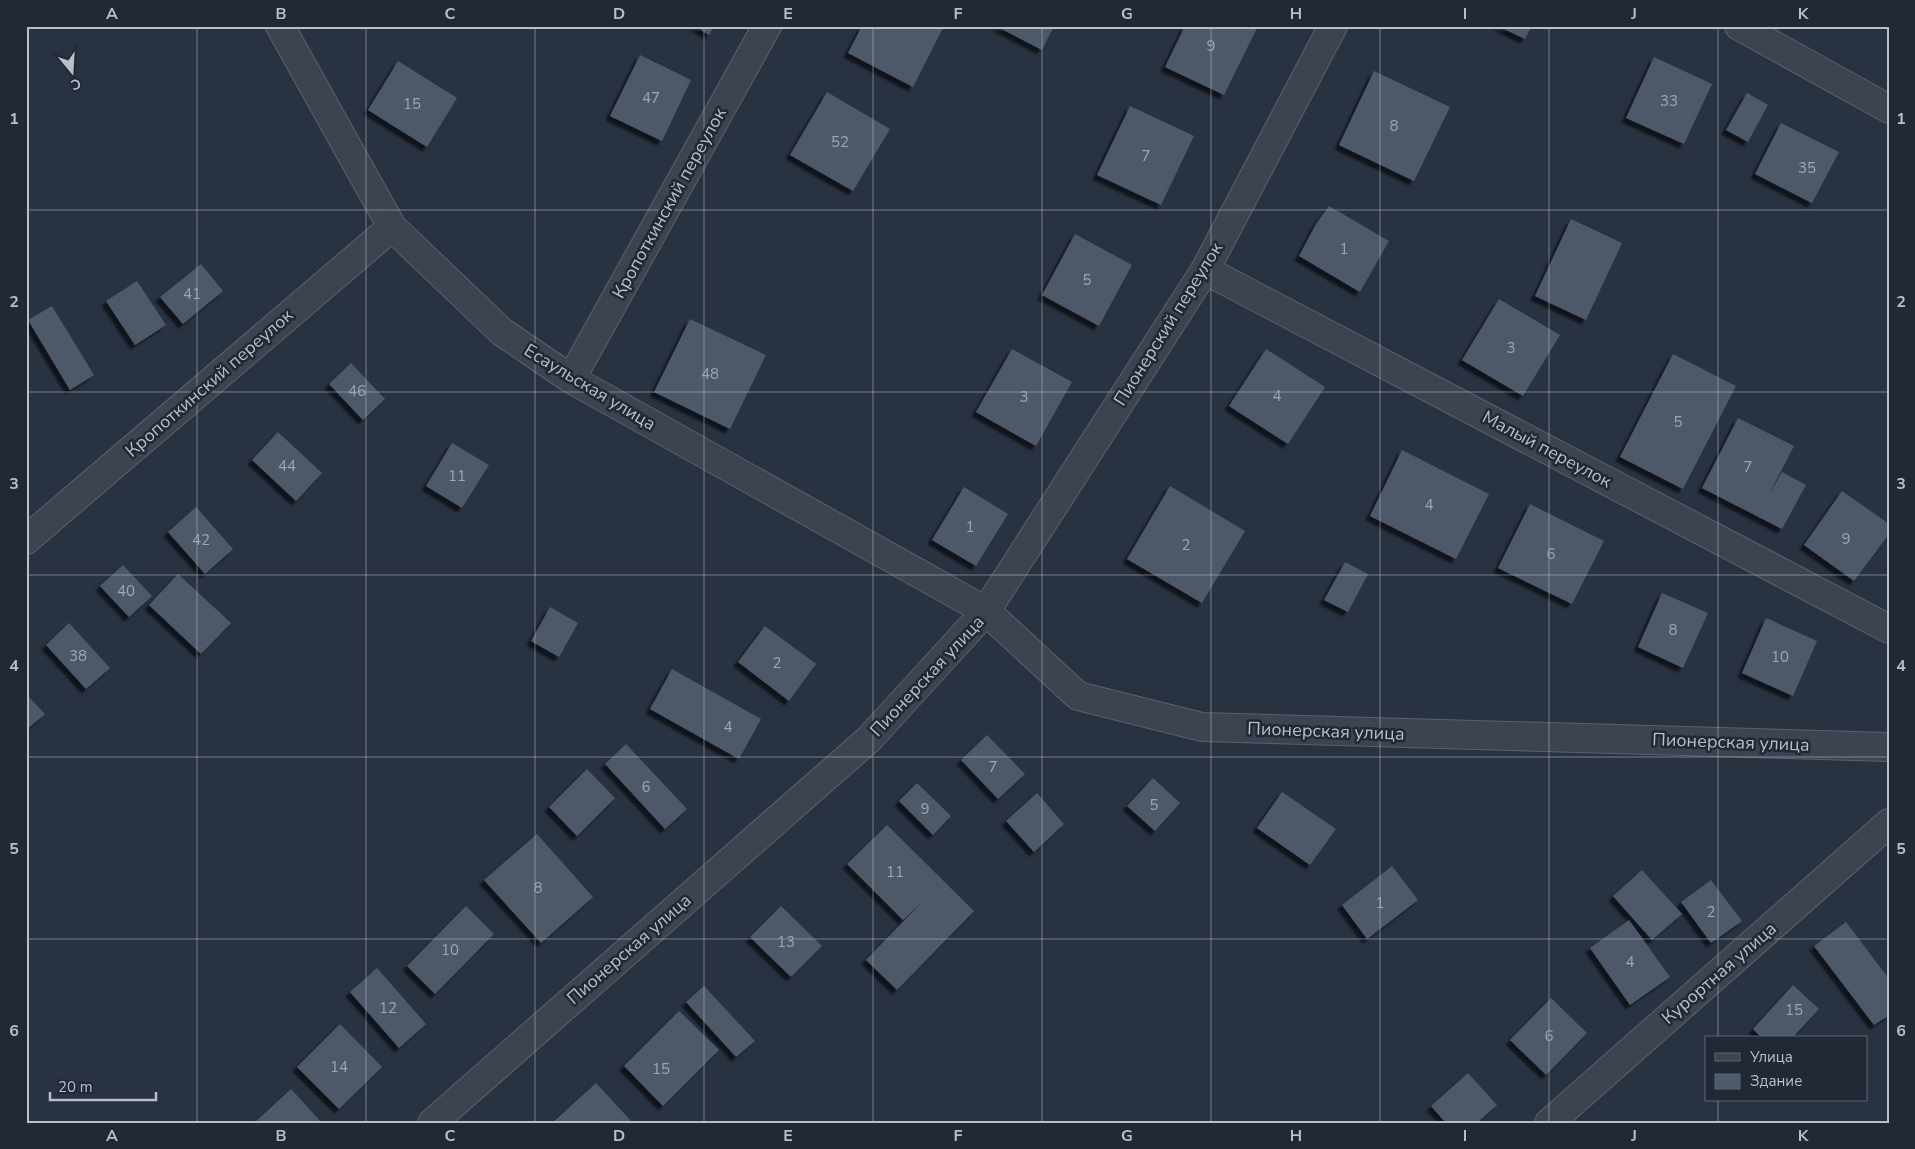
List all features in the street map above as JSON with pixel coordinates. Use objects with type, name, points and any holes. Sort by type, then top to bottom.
[{"type":"street","name":"Есаульская улица","points":[[280,26],[392,227],[502,332],[571,379],[986,611]]},
{"type":"street","name":"Кропоткинский переулок","points":[[571,379],[767,26]]},
{"type":"street","name":"Пионерский переулок","points":[[986,611],[1205,270],[1333,26]]},
{"type":"street","points":[[1739,26],[1889,110]]},
{"type":"street","name":"Кропоткинский переулок","points":[[26,540],[392,227]]},
{"type":"street","name":"Малый переулок","points":[[1205,270],[1889,629]]},
{"type":"street","name":"Пионерская улица","points":[[432,1123],[868,739],[986,611],[1078,696],[1202,727],[1889,746]]},
{"type":"street","name":"Курортная улица","points":[[1549,1123],[1889,823]]},
{"type":"building","points":[[695,26],[714,26],[709,35]]},
{"type":"building","points":[[862,26],[944,26],[913,87],[848,53]]},
{"type":"building","points":[[996,26],[1054,26],[1042,50]]},
{"type":"building","points":[[1185,26],[1258,26],[1224,95],[1165,67]]},
{"type":"building","points":[[1498,26],[1532,26],[1525,39]]},
{"type":"building","points":[[640,55],[691,80],[662,141],[610,116]]},
{"type":"building","points":[[1654,57],[1712,84],[1684,144],[1626,118]]},
{"type":"building","points":[[398,61],[457,98],[427,147],[368,110]]},
{"type":"building","points":[[1374,71],[1450,107],[1414,181],[1339,145]]},
{"type":"building","points":[[827,92],[890,129],[853,191],[790,155]]},
{"type":"building","points":[[1747,93],[1768,105],[1748,142],[1726,130]]},
{"type":"building","points":[[1130,106],[1194,136],[1161,205],[1097,175]]},
{"type":"building","points":[[1781,123],[1839,152],[1812,203],[1755,174]]},
{"type":"building","points":[[1329,206],[1389,241],[1360,292],[1299,256],[1316,224]]},
{"type":"building","points":[[1571,219],[1622,243],[1586,320],[1535,296]]},
{"type":"building","points":[[1075,234],[1132,265],[1099,326],[1042,295]]},
{"type":"building","points":[[201,264],[223,291],[183,324],[160,297]]},
{"type":"building","points":[[137,281],[166,325],[135,345],[106,301]]},
{"type":"building","points":[[1499,299],[1560,335],[1523,396],[1462,360]]},
{"type":"building","points":[[52,306],[94,375],[70,390],[28,320]]},
{"type":"building","points":[[690,319],[766,355],[730,429],[654,392]]},
{"type":"building","points":[[1012,349],[1072,382],[1036,446],[976,412]]},
{"type":"building","points":[[1266,349],[1325,387],[1288,444],[1229,406]]},
{"type":"building","points":[[1673,354],[1736,386],[1683,489],[1620,457]]},
{"type":"building","points":[[351,363],[385,399],[363,420],[329,384]]},
{"type":"building","points":[[1738,418],[1794,446],[1768,496],[1782,472],[1806,485],[1782,529],[1702,488]]},
{"type":"building","points":[[278,432],[322,473],[296,501],[252,460]]},
{"type":"building","points":[[452,443],[489,465],[462,508],[426,486]]},
{"type":"building","points":[[1402,450],[1489,494],[1456,559],[1370,516]]},
{"type":"building","points":[[1170,486],[1245,531],[1202,603],[1127,559]]},
{"type":"building","points":[[964,487],[1008,514],[976,566],[932,540]]},
{"type":"building","points":[[1842,491],[1889,524],[1889,534],[1854,581],[1804,545]]},
{"type":"building","points":[[1530,504],[1604,541],[1572,604],[1498,568]]},
{"type":"building","points":[[196,507],[233,549],[205,574],[168,532]]},
{"type":"building","points":[[1345,562],[1368,574],[1348,612],[1324,600]]},
{"type":"building","points":[[123,565],[152,596],[129,617],[100,586]]},
{"type":"building","points":[[178,574],[231,623],[201,654],[149,605]]},
{"type":"building","points":[[1662,593],[1708,613],[1683,668],[1638,647]]},
{"type":"building","points":[[550,607],[578,623],[559,657],[531,641]]},
{"type":"building","points":[[1766,618],[1817,641],[1793,696],[1742,673]]},
{"type":"building","points":[[69,623],[110,668],[86,689],[46,645]]},
{"type":"building","points":[[765,626],[816,664],[789,701],[738,662]]},
{"type":"building","points":[[672,669],[761,719],[739,759],[650,709]]},
{"type":"building","points":[[26,694],[45,714],[26,730]]},
{"type":"building","points":[[987,735],[1025,774],[998,799],[961,760]]},
{"type":"building","points":[[626,744],[687,809],[665,829],[605,764]]},
{"type":"building","points":[[587,769],[615,798],[577,836],[549,807]]},
{"type":"building","points":[[1153,778],[1180,803],[1155,831],[1127,806]]},
{"type":"building","points":[[917,783],[951,816],[933,835],[899,801]]},
{"type":"building","points":[[1282,792],[1336,829],[1310,865],[1257,828]]},
{"type":"building","points":[[1037,793],[1064,824],[1034,852],[1006,821]]},
{"type":"building","points":[[887,825],[974,911],[897,990],[866,960],[922,902],[903,920],[847,864]]},
{"type":"building","points":[[537,834],[593,897],[541,943],[484,880]]},
{"type":"building","points":[[1392,866],[1418,900],[1367,939],[1342,905]]},
{"type":"building","points":[[1642,870],[1682,914],[1652,940],[1613,896]]},
{"type":"building","points":[[1711,880],[1742,921],[1711,943],[1681,902]]},
{"type":"building","points":[[466,906],[494,934],[435,994],[407,966]]},
{"type":"building","points":[[781,906],[822,946],[791,977],[750,937]]},
{"type":"building","points":[[1629,920],[1670,977],[1630,1005],[1590,948]]},
{"type":"building","points":[[1846,922],[1889,979],[1889,1015],[1874,1025],[1814,946]]},
{"type":"building","points":[[377,968],[426,1024],[399,1048],[350,992]]},
{"type":"building","points":[[1793,985],[1819,1009],[1794,1036],[1760,1036],[1753,1029]]},
{"type":"building","points":[[704,986],[755,1041],[736,1057],[686,1002]]},
{"type":"building","points":[[1551,998],[1587,1033],[1546,1075],[1510,1040]]},
{"type":"building","points":[[679,1011],[719,1050],[663,1106],[624,1066]]},
{"type":"building","points":[[340,1024],[382,1067],[339,1109],[297,1067]]},
{"type":"building","points":[[1468,1073],[1497,1105],[1477,1123],[1446,1123],[1431,1106]]},
{"type":"building","points":[[596,1083],[633,1123],[552,1123]]},
{"type":"building","points":[[291,1089],[322,1123],[254,1123]]}]
